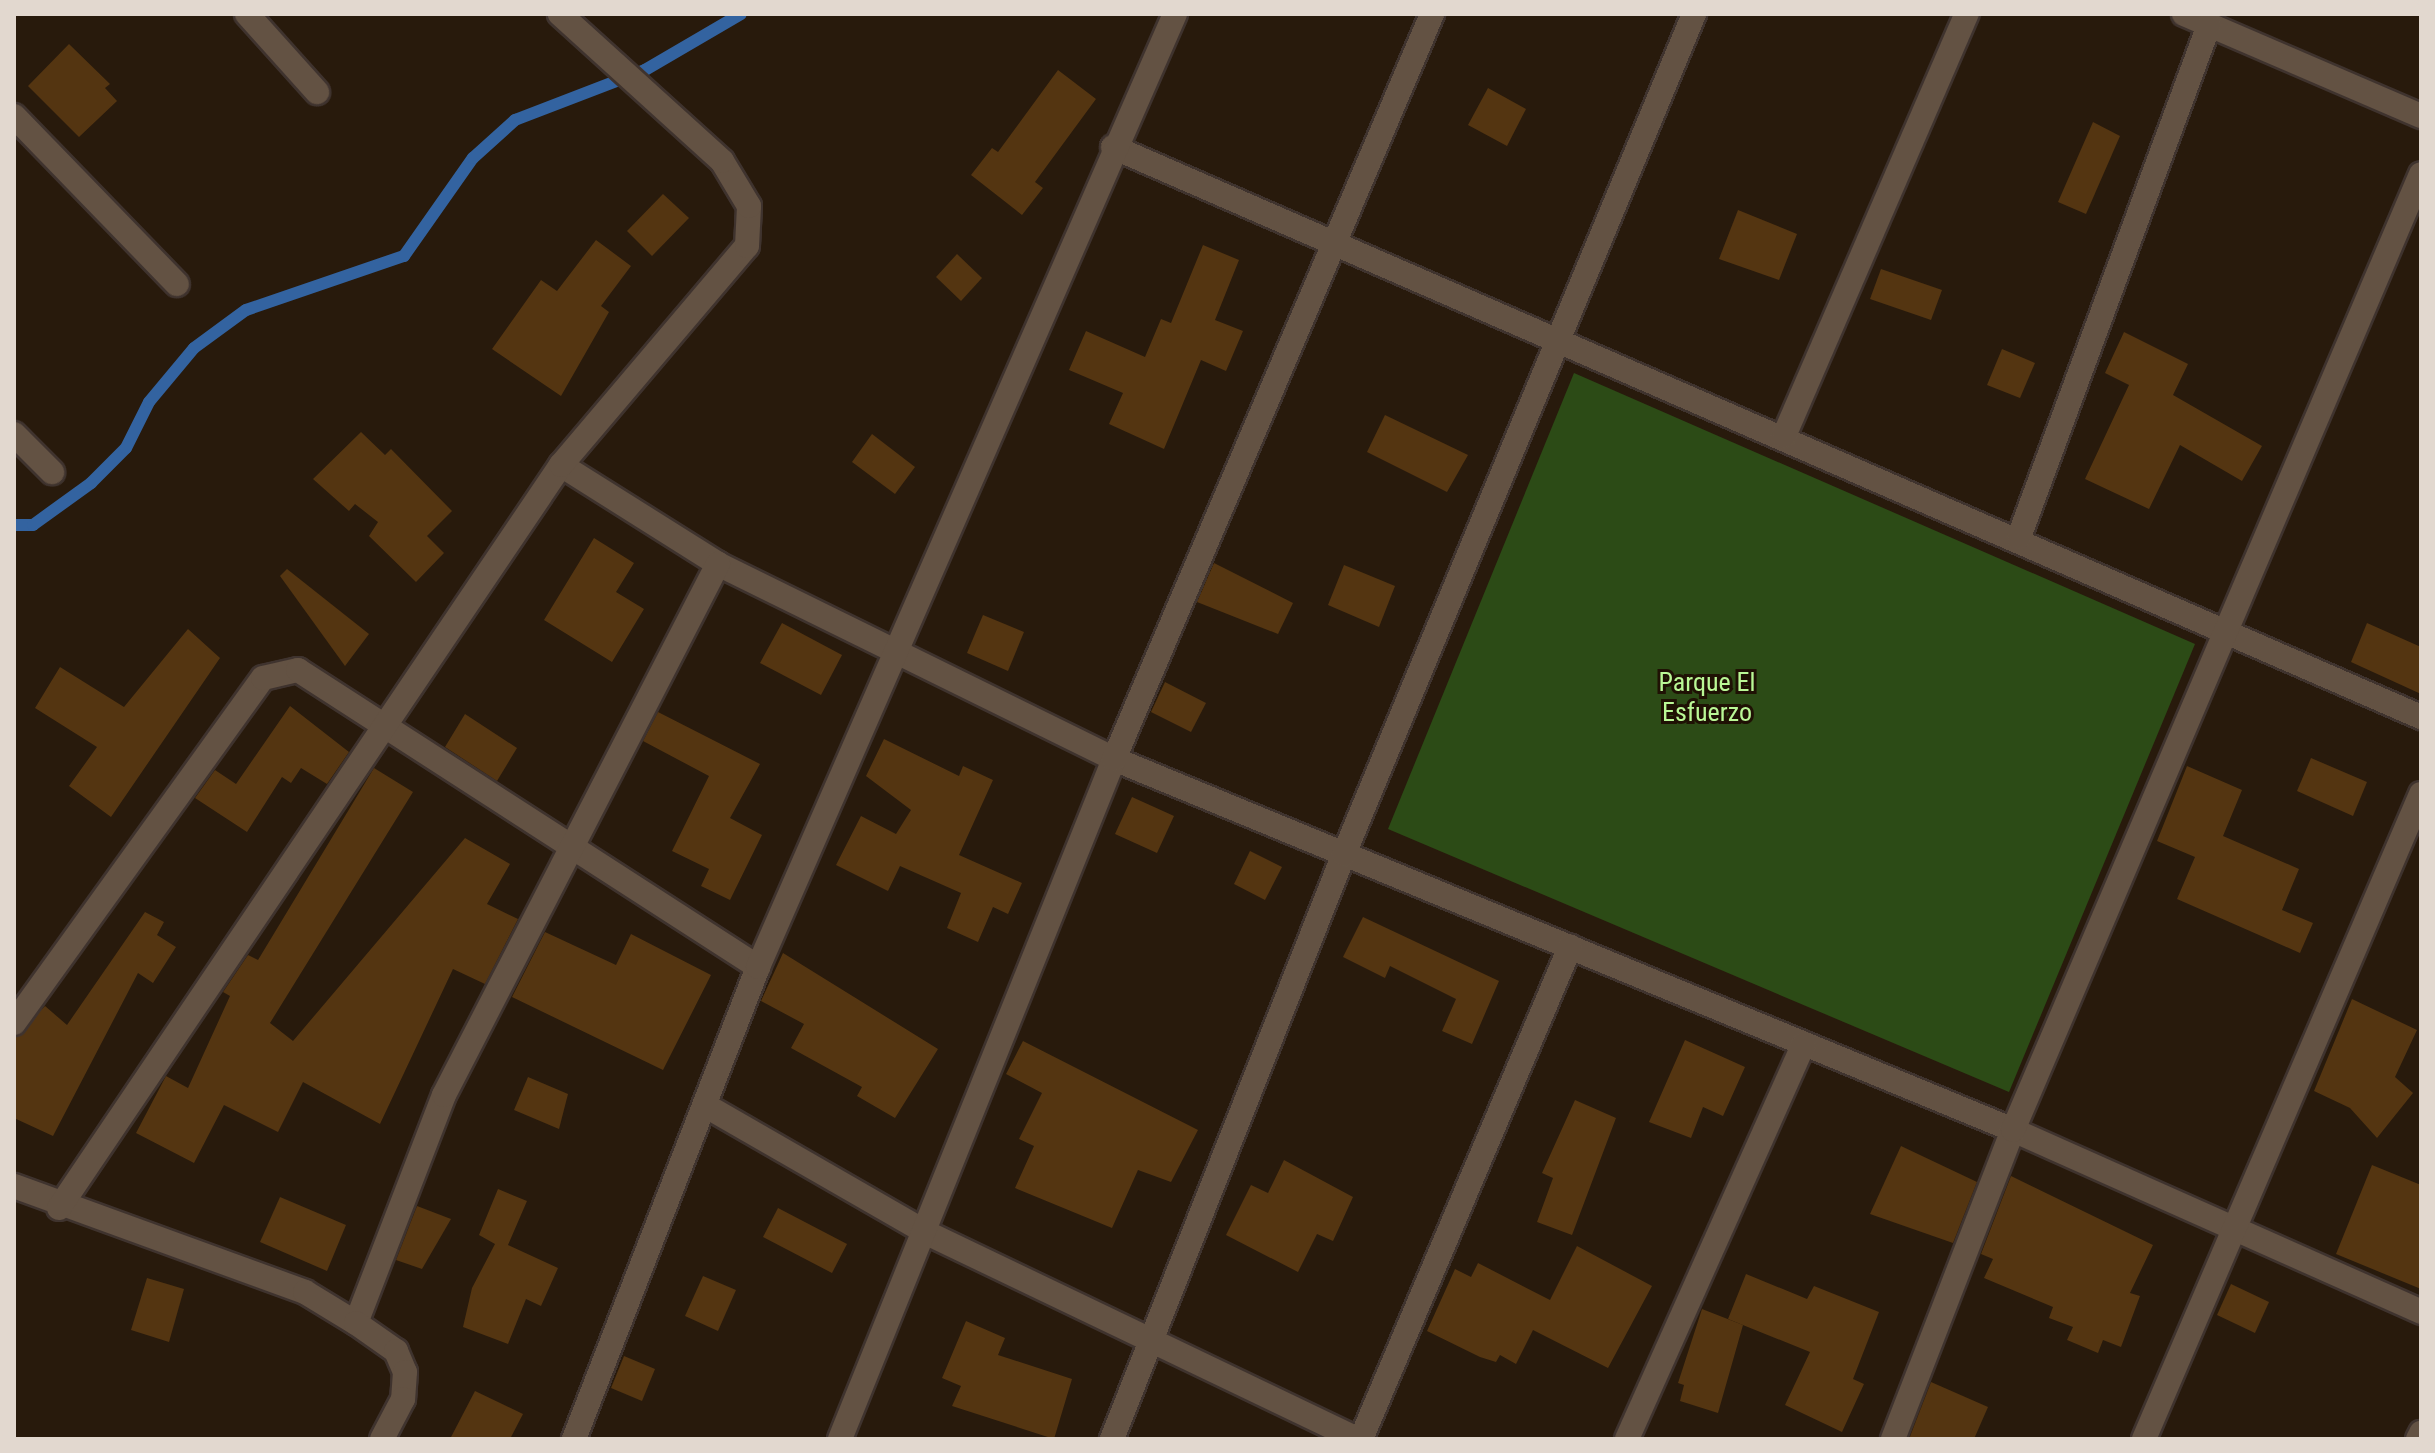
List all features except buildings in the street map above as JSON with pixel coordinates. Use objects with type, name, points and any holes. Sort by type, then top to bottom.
[{"type":"street","points":[[247,14],[317,92]]},
{"type":"street","points":[[59,1208],[561,465],[747,246],[749,206],[722,161],[560,14]]},
{"type":"street","points":[[574,1439],[708,1107],[758,967],[1113,147],[1175,14]]},
{"type":"street","points":[[840,1439],[1114,759],[1432,14]]},
{"type":"street","points":[[1112,1439],[1155,1339],[1344,854],[1694,14]]},
{"type":"street","points":[[1784,436],[1967,14]]},
{"type":"street","points":[[2184,14],[2421,116]]},
{"type":"street","points":[[2019,537],[2209,25]]},
{"type":"street","points":[[14,116],[177,284]]},
{"type":"street","points":[[1113,147],[2231,628],[2421,717]]},
{"type":"street","points":[[1893,1439],[2013,1130],[2231,628],[2421,174]]},
{"type":"street","points":[[14,434],[52,472]]},
{"type":"street","points":[[561,465],[718,564],[895,647],[1114,759],[2013,1130],[2421,1312]]},
{"type":"street","points":[[356,1323],[444,1095],[575,847],[718,564]]},
{"type":"street","points":[[14,1023],[263,678],[298,670],[758,967]]},
{"type":"street","points":[[2144,1439],[2421,794]]},
{"type":"street","points":[[708,1107],[925,1232],[1155,1339],[1359,1439],[1570,947]]},
{"type":"street","points":[[1627,1439],[1804,1044]]},
{"type":"street","points":[[14,1186],[59,1208],[305,1292],[356,1323],[396,1351],[405,1372],[403,1399],[382,1439]]},
{"type":"street","points":[[2418,1439],[2421,1433]]},
{"type":"green space","name":"Parque El Esfuerzo","points":[[1574,373],[2195,644],[2009,1092],[1388,829]]},
{"type":"waterway","points":[[14,525],[33,525],[91,483],[126,448],[149,402],[194,348],[246,310],[404,256],[473,158],[515,120],[645,70],[741,14]]}]
